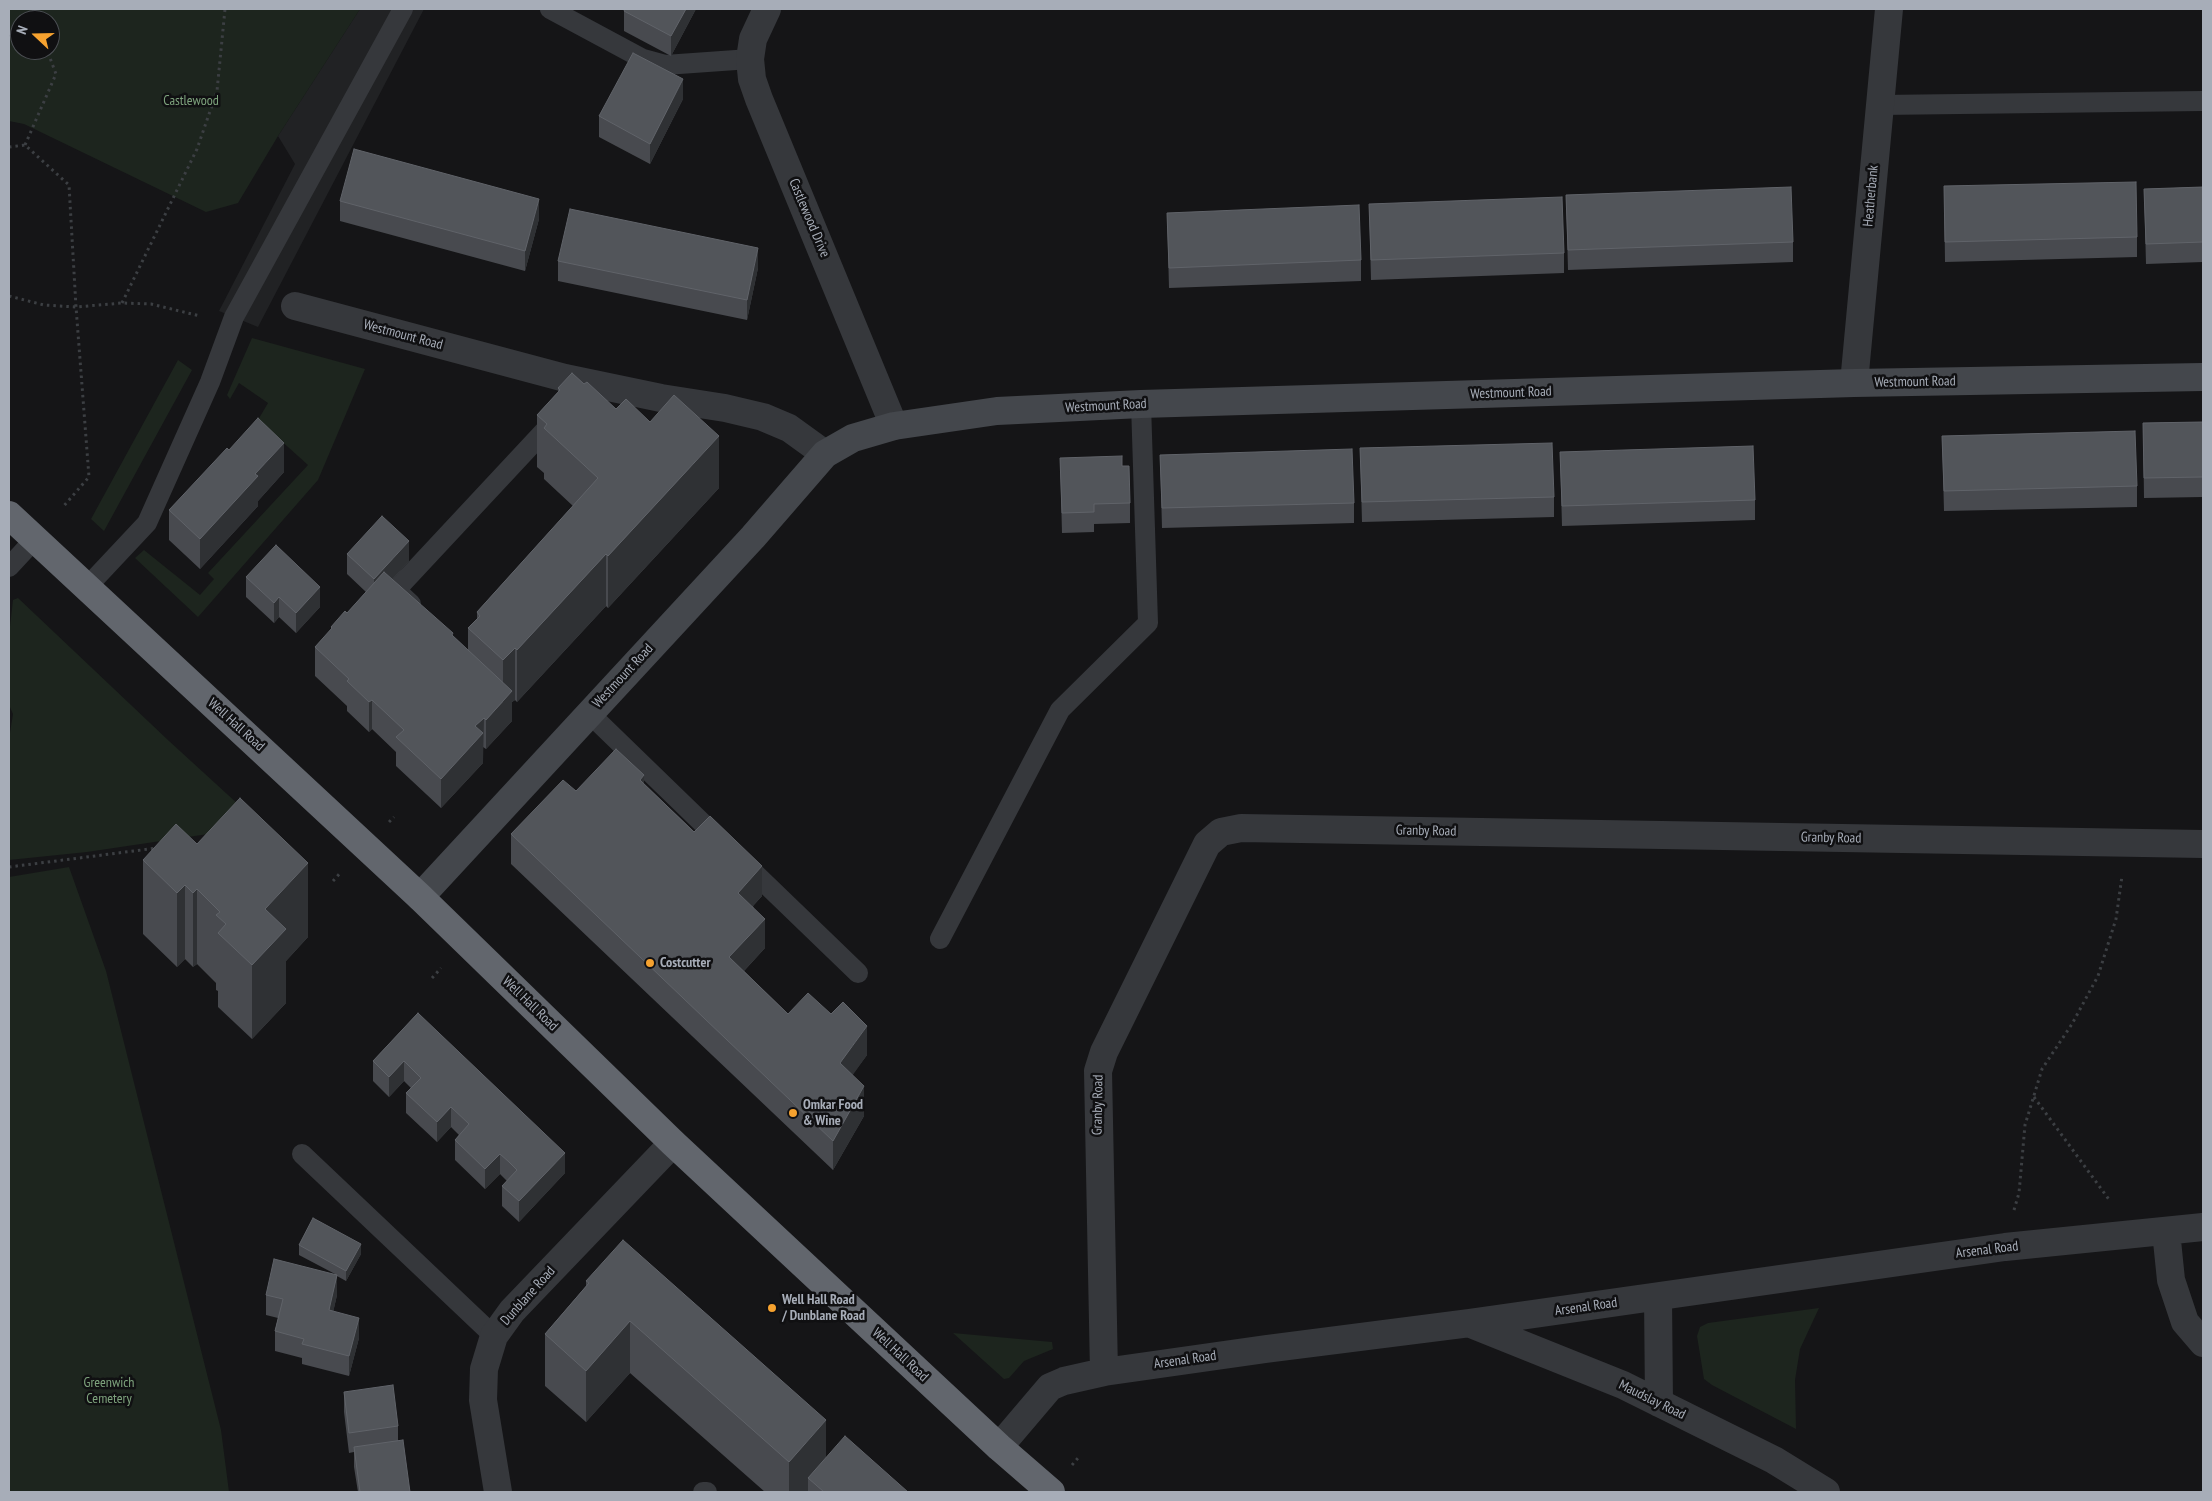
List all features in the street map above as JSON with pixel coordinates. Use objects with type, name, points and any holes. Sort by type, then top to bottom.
[{"type":"highway","name":"Well Hall Road","points":[[9,515],[420,897],[673,1143],[999,1447],[1051,1492]]},
{"type":"street","name":"Castlewood Drive","points":[[767,9],[752,39],[750,59],[752,79],[759,100],[882,391],[894,426]]},
{"type":"street","name":"Heatherbank","points":[[1854,383],[1889,9]]},
{"type":"street","name":"Westmount Road","points":[[295,306],[565,378],[763,417],[789,428],[825,454]]},
{"type":"street","name":"Westmount Road","points":[[420,897],[754,537],[825,454],[853,438],[894,426],[998,411],[1141,404],[1854,383],[2203,377]]},
{"type":"street","name":"Granby Road","points":[[1104,1372],[1098,1071],[1104,1052],[1207,844],[1221,832],[1240,828],[2203,844]]},
{"type":"street","name":"Dunblane Road","points":[[498,1492],[483,1400],[484,1369],[494,1336],[512,1311],[673,1143]]},
{"type":"street","name":"Arsenal Road","points":[[999,1447],[1050,1387],[1064,1381],[1104,1372],[1658,1297],[2005,1247],[2203,1227]]},
{"type":"street","points":[[2166,1231],[2174,1289],[2185,1322],[2203,1343]]},
{"type":"street","points":[[1658,1297],[1659,1403]]},
{"type":"street","name":"Maudslay Road","points":[[1470,1323],[1623,1385],[1774,1460],[1826,1492]]},
{"type":"lane","points":[[86,588],[147,523],[210,382],[230,326],[403,9]]},
{"type":"lane","points":[[550,9],[643,59],[665,65],[750,59]]},
{"type":"lane","points":[[1880,105],[2203,101]]},
{"type":"lane","points":[[425,617],[396,590],[549,426],[565,378]]},
{"type":"lane","points":[[940,939],[1060,710],[1148,623],[1141,404]]},
{"type":"lane","points":[[9,567],[34,540]]},
{"type":"lane","points":[[589,713],[858,973]]},
{"type":"lane","points":[[302,1154],[494,1336]]},
{"type":"path","points":[[122,303],[196,149],[217,91],[225,9]]},
{"type":"path","points":[[25,145],[56,74],[51,60]]},
{"type":"path","points":[[9,147],[25,145],[69,185],[89,477],[62,508]]},
{"type":"path","points":[[9,296],[44,305],[76,307],[122,303],[151,304],[181,310],[230,326]]},
{"type":"path","points":[[2005,1247],[2019,1193],[2025,1125],[2042,1069],[2072,1024],[2098,976],[2116,919],[2124,843]]},
{"type":"path","points":[[9,867],[166,847]]},
{"type":"path","points":[[333,881],[342,872]]},
{"type":"path","points":[[432,978],[441,968]]},
{"type":"path","points":[[2034,1097],[2134,1234]]},
{"type":"path","points":[[1071,1466],[1078,1458]]},
{"type":"shaded area","points":[[360,9],[424,9],[258,327],[219,311],[295,164],[278,136]]},
{"type":"green space","name":"Castlewood","points":[[9,9],[360,9],[278,136],[238,203],[206,212],[24,124],[9,121]]},
{"type":"green space","points":[[252,338],[365,369],[318,480],[198,617],[135,558],[144,550],[200,595],[214,579],[208,573],[308,465],[258,420],[268,403],[239,383],[230,399],[227,395]]},
{"type":"green space","points":[[178,360],[192,370],[104,531],[91,519]]},
{"type":"green space","points":[[18,598],[262,826],[87,852],[9,860],[9,739],[13,714],[9,705],[9,635],[13,600]]},
{"type":"green space","name":"Greenwich Cemetery","points":[[69,867],[106,971],[221,1430],[229,1492],[9,1492],[9,877]]},
{"type":"green space","points":[[1819,1308],[1800,1349],[1795,1380],[1796,1429],[1704,1379],[1697,1336],[1700,1327],[1708,1323]]},
{"type":"green space","points":[[953,1333],[1052,1342],[1053,1349],[1024,1361],[1009,1378],[1004,1379]]},
{"type":"building","points":[[625,9],[686,9],[671,36],[624,11]]},
{"type":"building","points":[[633,53],[683,79],[650,144],[599,116]]},
{"type":"building","points":[[354,149],[539,199],[525,251],[340,201]]},
{"type":"building","points":[[2136,182],[2137,237],[1945,242],[1944,186]]},
{"type":"building","points":[[1791,187],[1793,242],[1568,250],[1566,195]]},
{"type":"building","points":[[2203,187],[2203,242],[2146,244],[2144,189]]},
{"type":"building","points":[[1562,197],[1564,253],[1371,260],[1369,204]]},
{"type":"building","points":[[1359,205],[1361,260],[1169,268],[1167,213]]},
{"type":"building","points":[[570,209],[758,248],[747,300],[558,261]]},
{"type":"building","points":[[572,373],[584,384],[587,382],[616,409],[626,399],[650,422],[674,395],[719,436],[608,556],[606,554],[517,650],[515,648],[503,660],[468,628],[480,616],[477,612],[598,478],[544,428],[547,424],[537,415],[560,390],[558,388]]},
{"type":"building","points":[[258,418],[284,443],[255,474],[258,476],[200,539],[169,510]]},
{"type":"building","points":[[2203,422],[2203,477],[2144,478],[2143,423]]},
{"type":"building","points":[[2135,431],[2137,486],[1944,491],[1942,436]]},
{"type":"building","points":[[1552,443],[1554,497],[1362,502],[1360,448]]},
{"type":"building","points":[[1753,446],[1755,500],[1562,506],[1560,452]]},
{"type":"building","points":[[1352,449],[1354,503],[1162,508],[1160,455]]},
{"type":"building","points":[[1122,456],[1122,466],[1129,466],[1130,503],[1094,504],[1094,512],[1062,513],[1060,458]]},
{"type":"building","points":[[382,516],[409,541],[374,579],[347,554]]},
{"type":"building","points":[[276,545],[320,587],[296,613],[279,597],[274,603],[246,577]]},
{"type":"building","points":[[384,572],[453,633],[452,635],[512,691],[486,720],[484,718],[475,726],[483,733],[441,779],[396,737],[404,730],[372,700],[369,702],[347,681],[349,679],[315,647],[345,611],[347,613]]},
{"type":"building","points":[[616,749],[644,775],[640,780],[694,832],[710,816],[762,866],[738,893],[765,919],[729,957],[788,1014],[808,993],[831,1014],[843,1002],[867,1026],[840,1063],[864,1086],[833,1141],[511,834],[563,780],[576,791]]},
{"type":"building","points":[[240,798],[308,863],[265,909],[286,929],[252,965],[218,933],[226,924],[216,915],[220,912],[197,889],[193,893],[185,885],[177,893],[143,860],[176,824],[197,844]]},
{"type":"building","points":[[418,1013],[565,1153],[519,1201],[502,1186],[517,1170],[509,1162],[500,1154],[485,1169],[455,1140],[469,1124],[451,1107],[437,1122],[406,1093],[421,1078],[404,1061],[389,1077],[373,1061]]},
{"type":"building","points":[[313,1218],[361,1244],[346,1271],[299,1245]]},
{"type":"building","points":[[623,1240],[826,1420],[789,1462],[630,1321],[586,1371],[545,1334],[589,1283],[586,1281]]},
{"type":"building","points":[[274,1259],[337,1275],[329,1310],[359,1318],[349,1356],[302,1344],[304,1339],[275,1331],[283,1299],[266,1295]]},
{"type":"building","points":[[393,1385],[398,1426],[349,1433],[344,1392]]},
{"type":"building","points":[[845,1436],[908,1492],[824,1492],[808,1478]]},
{"type":"building","points":[[403,1440],[410,1492],[360,1492],[354,1447]]},
{"type":"place","name":"Costcutter","points":[[650,963]]},
{"type":"place","name":"Omkar Food & Wine","points":[[793,1113]]},
{"type":"place","name":"Well Hall Road / Dunblane Road","points":[[772,1308]]}]
